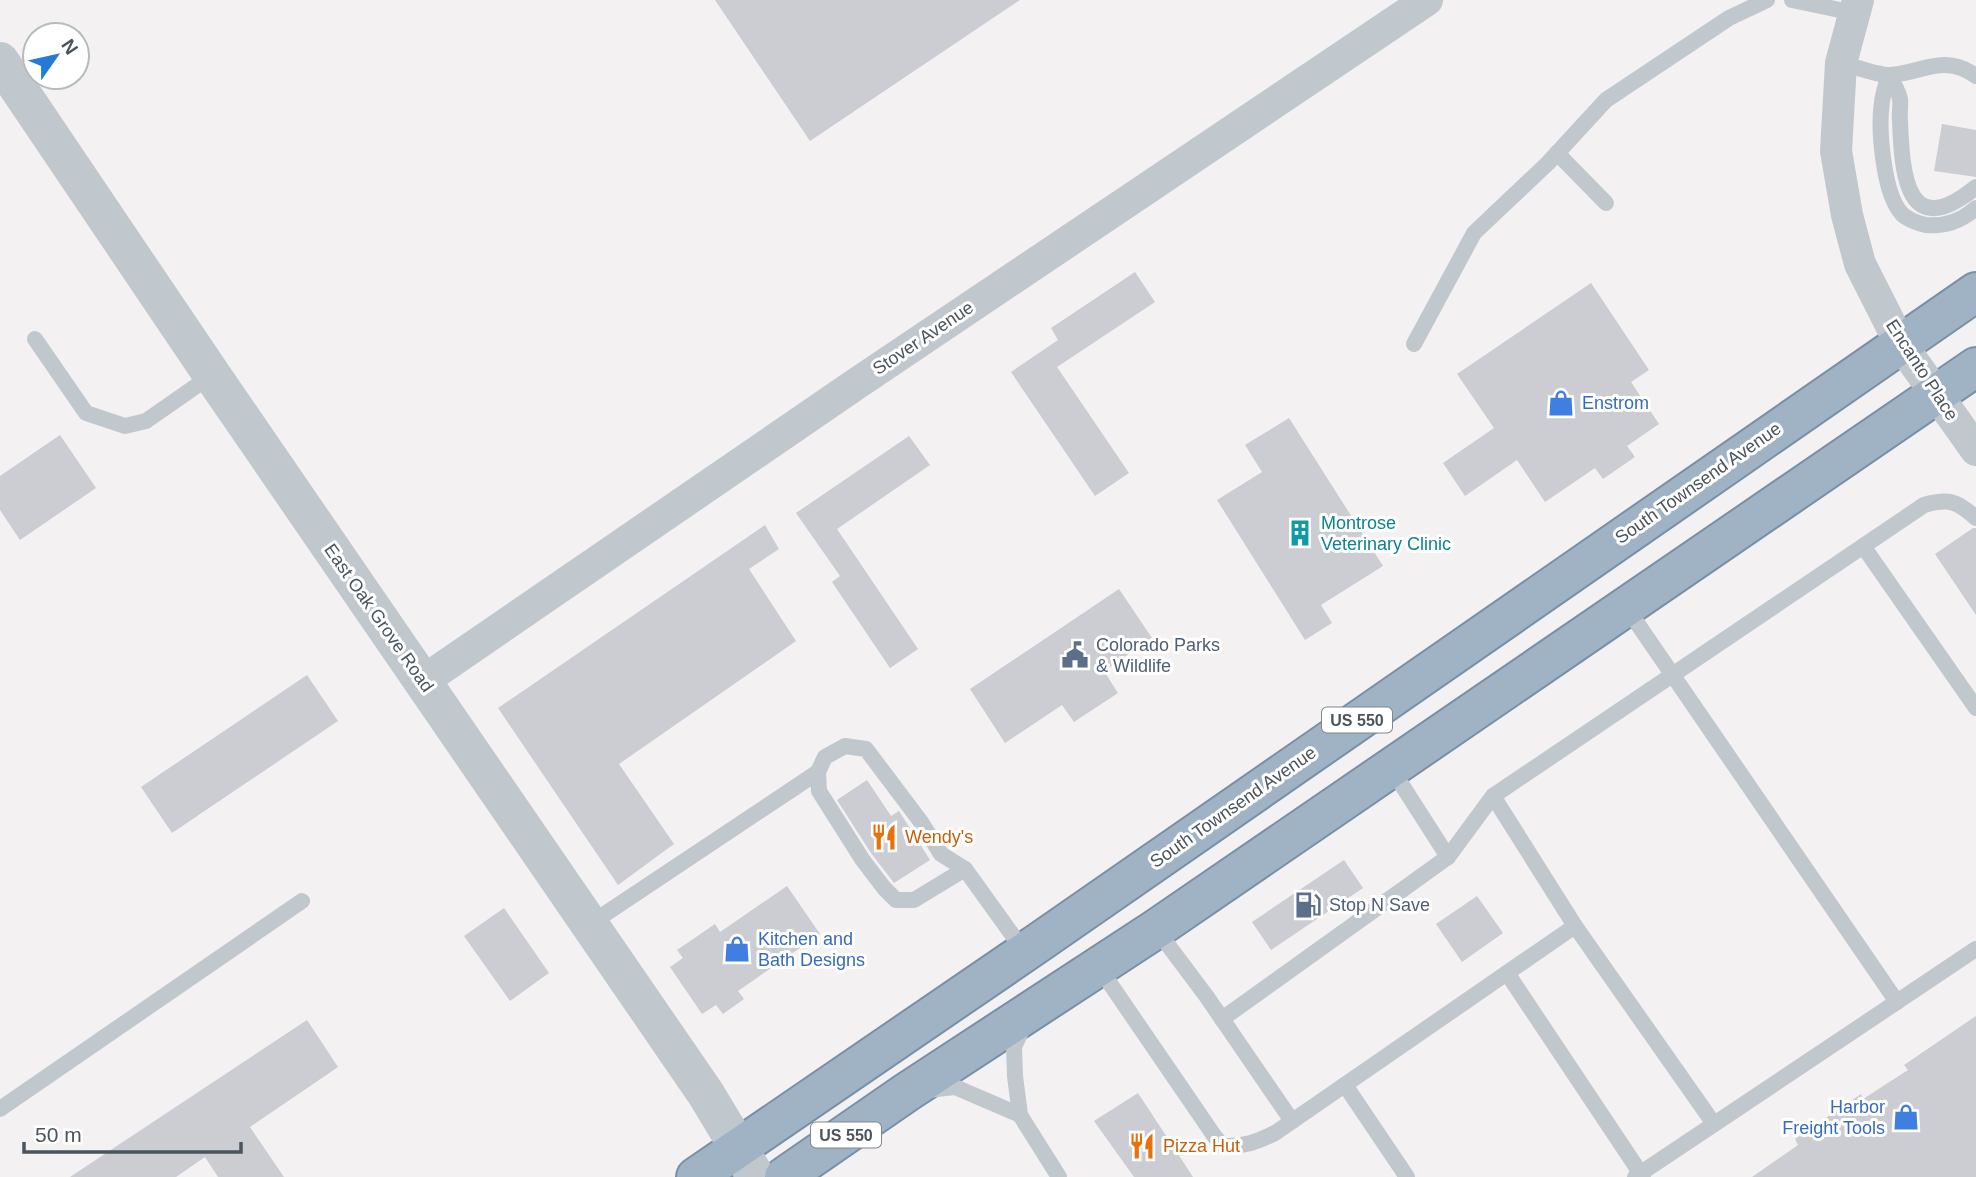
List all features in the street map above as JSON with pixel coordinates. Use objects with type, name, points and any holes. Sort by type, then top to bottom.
[{"type":"highway","name":"South Townsend Avenue","points":[[696,1177],[747,1163],[1024,951],[1976,292]]},
{"type":"highway","name":"US 550","points":[[784,1177],[907,1092],[1156,929],[1976,368]]},
{"type":"street","name":"Stover Avenue","points":[[424,681],[844,391],[1427,0]]},
{"type":"street","name":"Encanto Place","points":[[1856,6],[1841,63],[1836,151],[1847,215],[1860,264],[1900,343],[1976,450]]},
{"type":"street","name":"East Oak Grove Road","points":[[0,61],[711,1102],[747,1163]]},
{"type":"lane","points":[[1414,344],[1474,233],[1557,153],[1606,100],[1729,18],[1767,0]]},
{"type":"lane","points":[[1792,0],[1856,6]]},
{"type":"lane","points":[[1841,63],[1889,75],[1935,64],[1965,68],[1976,76]]},
{"type":"lane","points":[[1889,75],[1900,98],[1906,182],[1914,198],[1926,208],[1939,209],[1961,199],[1976,187]]},
{"type":"lane","points":[[1889,75],[1882,103],[1885,163],[1891,193],[1902,214],[1919,224],[1941,227],[1966,217],[1976,208]]},
{"type":"lane","points":[[1557,153],[1606,203]]},
{"type":"lane","points":[[35,338],[86,413],[125,426],[146,421],[212,375]]},
{"type":"lane","points":[[1222,1019],[1448,857],[1493,796],[1924,505],[1945,499],[1966,509],[1976,518]]},
{"type":"lane","points":[[1863,546],[1975,704]]},
{"type":"lane","points":[[1626,607],[1897,1002]]},
{"type":"lane","points":[[965,869],[914,900],[896,900],[884,888],[840,826],[819,791],[818,772],[825,757],[845,746],[866,749],[921,822],[941,854],[965,869],[1024,951]]},
{"type":"lane","points":[[1391,768],[1448,857]]},
{"type":"lane","points":[[590,924],[818,772]]},
{"type":"lane","points":[[1493,796],[1575,926],[1714,1124]]},
{"type":"lane","points":[[0,1109],[302,901]]},
{"type":"lane","points":[[1098,965],[1223,1146],[1239,1146],[1254,1143],[1292,1121],[1575,926]]},
{"type":"lane","points":[[1156,929],[1292,1121]]},
{"type":"lane","points":[[1507,973],[1640,1176],[1976,949]]},
{"type":"lane","points":[[1029,1013],[1014,1047],[1020,1115],[1059,1177]]},
{"type":"lane","points":[[1345,1084],[1407,1177]]},
{"type":"lane","points":[[907,1092],[955,1087],[1020,1115]]},
{"type":"building","points":[[715,0],[1020,0],[810,141]]},
{"type":"building","points":[[1942,124],[1976,130],[1976,177],[1934,171]]},
{"type":"building","points":[[1135,272],[1155,302],[1057,367],[1129,473],[1095,496],[1011,372],[1058,340],[1051,328]]},
{"type":"building","name":"Enstrom","points":[[1591,283],[1649,370],[1631,382],[1659,424],[1627,446],[1635,457],[1603,479],[1595,468],[1545,502],[1517,460],[1465,496],[1443,463],[1494,428],[1457,374]]},
{"type":"building","name":"Montrose Veterinary Clinic","points":[[1289,418],[1383,566],[1321,605],[1332,623],[1305,640],[1217,500],[1262,472],[1245,445]]},
{"type":"building","points":[[60,435],[96,488],[20,540],[0,510],[0,476]]},
{"type":"building","points":[[909,436],[930,465],[837,529],[918,649],[890,668],[832,582],[840,576],[796,513]]},
{"type":"building","points":[[765,525],[779,549],[749,569],[796,641],[619,764],[674,844],[618,885],[498,708]]},
{"type":"building","points":[[1976,528],[1976,615],[1935,554]]},
{"type":"building","name":"Colorado Parks & Wildlife","points":[[1119,589],[1152,638],[1104,671],[1118,693],[1074,722],[1062,705],[1005,743],[970,689]]},
{"type":"building","points":[[307,675],[338,721],[172,833],[141,787]]},
{"type":"building","name":"Wendy's","points":[[867,780],[891,816],[899,811],[930,860],[894,883],[837,800]]},
{"type":"building","name":"Stop N Save","points":[[1344,860],[1363,888],[1271,950],[1252,922]]},
{"type":"building","name":"Kitchen and Bath Designs","points":[[787,886],[820,934],[738,991],[744,999],[723,1014],[716,1005],[702,1014],[670,967],[683,958],[677,950],[715,924],[720,932]]},
{"type":"building","points":[[1477,896],[1503,933],[1462,962],[1436,924]]},
{"type":"building","points":[[504,908],[549,973],[510,1001],[464,936]]},
{"type":"building","points":[[1976,1016],[1976,1177],[1752,1177],[1798,1145],[1795,1139],[1861,1094],[1863,1099],[1908,1070],[1904,1065]]},
{"type":"building","points":[[307,1020],[338,1067],[250,1127],[284,1177],[218,1177],[205,1157],[176,1177],[70,1177]]},
{"type":"building","name":"Pizza Hut","points":[[1138,1093],[1193,1177],[1134,1177],[1094,1121]]},
{"type":"place","name":"Enstrom","points":[[1561,403]]},
{"type":"place","name":"Montrose Veterinary Clinic","points":[[1300,533]]},
{"type":"place","name":"Colorado Parks & Wildlife","points":[[1075,655]]},
{"type":"place","name":"Wendy's","points":[[884,837]]},
{"type":"place","name":"Stop N Save","points":[[1308,905]]},
{"type":"place","name":"Kitchen and Bath Designs","points":[[737,949]]},
{"type":"place","name":"Harbor Freight Tools","points":[[1906,1117]]},
{"type":"place","name":"Pizza Hut","points":[[1142,1146]]}]
